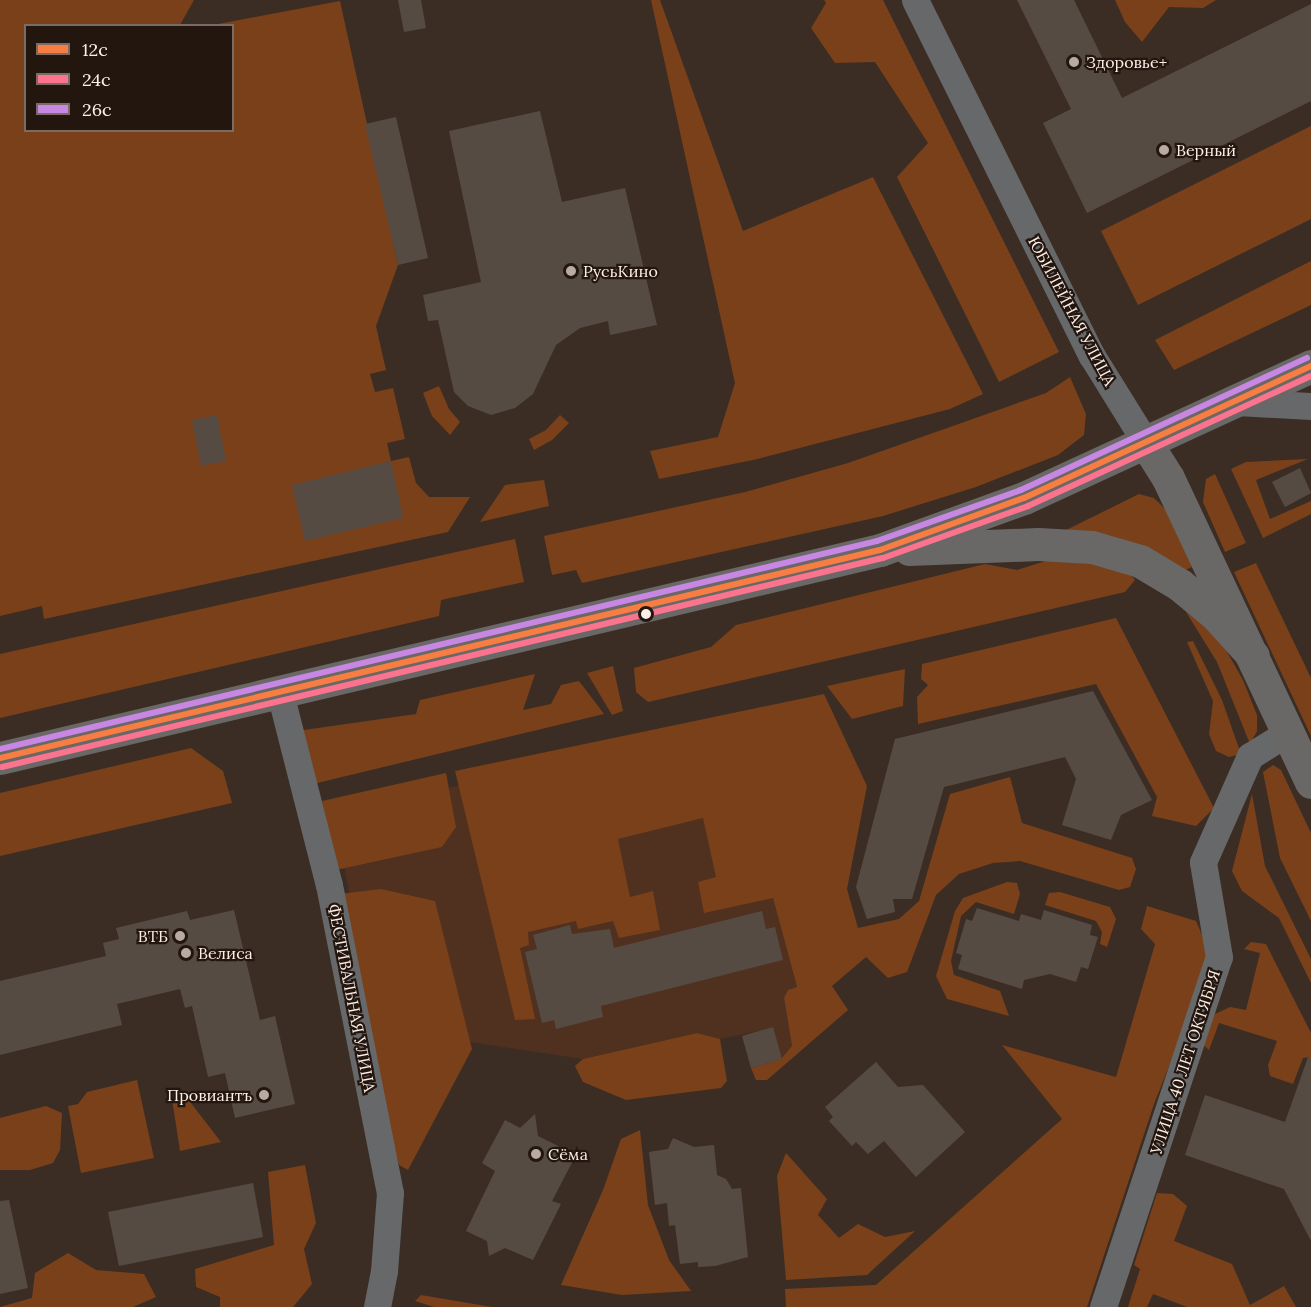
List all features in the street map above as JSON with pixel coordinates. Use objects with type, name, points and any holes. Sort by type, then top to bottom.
[{"type":"main road","points":[[0,758],[880,550],[1023,498],[1237,402],[1311,366]]},
{"type":"main road","name":"ЮБИЛЕЙНАЯ УЛИЦА","points":[[1146,443],[1168,478],[1311,782]]},
{"type":"main road","points":[[880,550],[1038,544],[1092,547],[1140,561],[1180,585],[1216,615],[1253,656]]},
{"type":"street","name":"ЮБИЛЕЙНАЯ УЛИЦА","points":[[915,0],[1092,356],[1146,443]]},
{"type":"street","points":[[1237,402],[1311,406]]},
{"type":"street","name":"ФЕСТИВАЛЬНАЯ УЛИЦА","points":[[280,693],[329,885],[390,1193],[384,1271],[377,1307]]},
{"type":"street","name":"УЛИЦА 40 ЛЕТ ОКТЯБРЯ","points":[[1103,1307],[1220,957],[1203,862],[1250,756],[1287,733]]},
{"type":"shaded area","points":[[0,0],[194,0],[181,24],[24,24],[24,132],[234,132],[234,24],[218,24],[340,1],[398,265],[376,326],[386,370],[370,374],[375,392],[393,388],[405,439],[387,443],[391,461],[409,457],[416,483],[429,497],[470,497],[448,532],[44,619],[42,606],[0,616]]},
{"type":"shaded area","points":[[651,0],[660,0],[743,231],[873,177],[983,394],[950,409],[753,460],[659,479],[650,451],[718,437],[735,383]]},
{"type":"shaded area","points":[[824,0],[883,0],[1059,352],[999,382],[897,177],[928,143],[875,62],[835,63],[811,28],[826,3]]},
{"type":"shaded area","points":[[1115,0],[1216,0],[1203,8],[1169,7],[1142,42],[1125,22]]},
{"type":"shaded area","points":[[1311,126],[1311,219],[1138,305],[1101,231]]},
{"type":"shaded area","points":[[1311,261],[1311,305],[1174,370],[1155,340]]},
{"type":"shaded area","points":[[1070,377],[1086,414],[1084,435],[1058,455],[976,487],[883,516],[582,583],[576,570],[552,575],[544,536],[745,492],[848,463],[1046,393]]},
{"type":"shaded area","points":[[439,386],[449,409],[460,422],[450,435],[432,416],[423,393]]},
{"type":"shaded area","points":[[560,415],[569,423],[552,440],[534,450],[529,439],[546,430]]},
{"type":"shaded area","points":[[1308,459],[1256,480],[1270,519],[1311,501],[1311,514],[1263,538],[1231,469],[1246,462]]},
{"type":"shaded area","points":[[1215,474],[1246,543],[1225,552],[1203,502],[1206,479]]},
{"type":"shaded area","points":[[544,480],[549,506],[480,522],[505,485]]},
{"type":"shaded area","points":[[1139,494],[1154,498],[1168,512],[1192,567],[1177,574],[1054,536]]},
{"type":"shaded area","points":[[515,539],[524,582],[441,600],[439,616],[0,718],[0,654]]},
{"type":"shaded area","points":[[1065,555],[1123,564],[1135,580],[1125,592],[648,702],[636,692],[634,668],[711,647],[736,625],[985,564],[1017,570]]},
{"type":"shaded area","points":[[1256,563],[1311,678],[1311,736],[1234,572]]},
{"type":"shaded area","points":[[1186,612],[1217,634],[1243,680],[1257,715],[1257,731],[1250,744],[1217,662]]},
{"type":"shaded area","points":[[1116,618],[1214,808],[1196,826],[1152,816],[1157,797],[1096,684],[918,724],[917,697],[928,685],[921,679],[922,664]]},
{"type":"shaded area","points":[[1193,641],[1222,700],[1241,754],[1229,757],[1216,751],[1209,734],[1213,701],[1187,642]]},
{"type":"shaded area","points":[[613,666],[623,711],[612,715],[587,673]]},
{"type":"shaded area","points":[[905,669],[903,706],[852,719],[827,686]]},
{"type":"shaded area","points":[[535,674],[523,710],[551,704],[561,685],[579,681],[604,714],[313,784],[297,731],[416,714],[420,700]]},
{"type":"shaded area","points":[[824,694],[867,786],[847,889],[858,928],[899,919],[919,901],[950,794],[1010,777],[1022,823],[1132,858],[1136,869],[1130,887],[1119,890],[1020,861],[993,863],[959,874],[936,895],[907,972],[888,978],[866,957],[832,986],[848,1010],[767,1080],[756,1080],[751,1068],[781,1059],[792,1046],[784,998],[788,990],[797,987],[773,898],[704,913],[698,882],[716,877],[703,818],[618,839],[630,897],[653,891],[660,930],[619,938],[613,921],[578,929],[576,921],[528,932],[529,945],[520,948],[535,1019],[515,1020],[455,771]]},
{"type":"shaded area","points":[[642,747],[773,898],[797,988],[784,998],[792,1046],[782,1059],[772,1028],[720,1039],[697,1033],[583,1059],[457,1040],[398,1132],[333,812]]},
{"type":"shaded area","points":[[191,748],[223,771],[232,803],[0,856],[0,793]]},
{"type":"shaded area","points":[[1273,765],[1281,770],[1311,833],[1311,921],[1280,858],[1263,772]]},
{"type":"shaded area","points":[[446,773],[456,827],[442,847],[336,870],[322,801]]},
{"type":"shaded area","points":[[1252,794],[1265,866],[1311,959],[1311,983],[1279,918],[1242,891],[1232,871]]},
{"type":"shaded area","points":[[1007,882],[1017,883],[1020,894],[1014,914],[976,902],[961,916],[951,961],[954,975],[1000,991],[1009,1016],[947,999],[936,976],[955,911],[963,898]]},
{"type":"shaded area","points":[[381,889],[435,901],[472,1049],[408,1170],[399,1165],[388,1131],[339,894]]},
{"type":"shaded area","points":[[1060,892],[1110,907],[1116,919],[1107,947],[1100,944],[1102,932],[1096,921],[1045,905],[1049,893]]},
{"type":"shaded area","points":[[1147,906],[1196,921],[1206,944],[1209,966],[1154,1104],[1087,1307],[786,1307],[785,1289],[876,1285],[1062,1119],[1002,1045],[1116,1077],[1155,944],[1141,929]]},
{"type":"shaded area","points":[[1251,942],[1266,944],[1311,1033],[1311,1057],[1303,1058],[1293,1084],[1270,1076],[1268,1065],[1277,1041],[1219,1023],[1209,1050],[1203,1045],[1213,1015],[1230,1007],[1246,1010],[1260,953],[1244,949]]},
{"type":"shaded area","points":[[697,1033],[720,1039],[727,1081],[721,1088],[626,1100],[583,1082],[575,1066],[583,1059]]},
{"type":"shaded area","points":[[137,1080],[154,1158],[81,1173],[68,1106],[78,1104],[87,1092]]},
{"type":"shaded area","points":[[184,1094],[221,1142],[180,1151],[172,1099]]},
{"type":"shaded area","points":[[46,1106],[62,1113],[60,1150],[53,1163],[30,1170],[0,1170],[0,1118]]},
{"type":"shaded area","points":[[640,1130],[648,1205],[669,1260],[691,1291],[622,1295],[561,1285],[603,1190],[621,1139]]},
{"type":"shaded area","points":[[786,1153],[827,1199],[818,1215],[839,1238],[858,1224],[885,1237],[915,1231],[867,1275],[786,1280],[777,1176]]},
{"type":"shaded area","points":[[305,1165],[316,1223],[304,1249],[312,1284],[293,1307],[220,1307],[220,1297],[196,1287],[195,1269],[274,1245],[268,1172]]},
{"type":"shaded area","points":[[1157,1193],[1173,1194],[1187,1206],[1174,1241],[1232,1264],[1250,1305],[1284,1286],[1296,1307],[1187,1307],[1153,1294],[1147,1307],[1128,1307],[1140,1269],[1134,1265]]},
{"type":"shaded area","points":[[68,1253],[96,1270],[144,1274],[156,1297],[133,1307],[0,1307],[32,1298],[35,1273]]},
{"type":"shaded area","points":[[421,1295],[492,1307],[434,1307],[415,1301]]},
{"type":"building","points":[[398,0],[421,0],[426,28],[404,32]]},
{"type":"building","points":[[1017,0],[1074,0],[1122,98],[1311,4],[1311,101],[1087,213],[1043,123],[1071,109]]},
{"type":"building","points":[[540,111],[562,202],[625,188],[657,325],[610,335],[608,321],[580,328],[556,345],[533,394],[515,408],[491,415],[468,406],[454,392],[438,320],[428,321],[423,295],[481,282],[449,131]]},
{"type":"building","points":[[396,117],[428,258],[398,265],[365,124]]},
{"type":"building","points":[[217,415],[226,461],[201,466],[192,420]]},
{"type":"building","points":[[391,461],[403,518],[305,541],[292,485]]},
{"type":"building","points":[[1300,468],[1311,493],[1285,507],[1272,482]]},
{"type":"building","points":[[1093,691],[1152,800],[1121,815],[1111,840],[1062,825],[1076,779],[1065,757],[944,787],[912,899],[893,899],[895,912],[867,919],[856,887],[895,739]]},
{"type":"building","points":[[977,908],[1019,921],[1021,914],[1041,920],[1044,910],[1092,925],[1090,935],[1098,937],[1088,969],[1081,967],[1076,982],[1050,974],[1024,980],[1022,989],[958,969],[962,955],[956,953],[966,919],[972,921]]},
{"type":"building","points":[[234,910],[260,1020],[275,1016],[295,1104],[235,1118],[225,1073],[208,1077],[192,1006],[185,1008],[180,989],[117,1004],[122,1025],[0,1055],[0,981],[106,956],[103,943],[119,939],[116,928],[187,911],[190,920]]},
{"type":"building","points":[[762,911],[766,929],[775,927],[783,960],[601,1006],[603,1017],[556,1029],[554,1020],[542,1023],[525,952],[537,949],[533,935],[570,925],[572,934],[610,929],[614,948]]},
{"type":"building","points":[[773,1027],[782,1059],[751,1068],[742,1036]]},
{"type":"building","points":[[1308,1057],[1311,1057],[1311,1241],[1284,1189],[1185,1155],[1205,1095],[1285,1122]]},
{"type":"building","points":[[876,1062],[898,1087],[923,1085],[965,1132],[916,1177],[884,1141],[868,1154],[856,1142],[852,1146],[829,1121],[833,1117],[825,1107]]},
{"type":"building","points":[[535,1114],[538,1136],[576,1155],[552,1201],[561,1204],[533,1260],[505,1248],[489,1256],[487,1241],[466,1231],[495,1171],[482,1163],[505,1120],[520,1128]]},
{"type":"building","points":[[673,1138],[694,1147],[714,1145],[717,1175],[726,1179],[732,1189],[741,1188],[748,1257],[715,1266],[698,1267],[698,1262],[680,1264],[675,1225],[669,1226],[667,1203],[655,1205],[649,1152],[668,1149]]},
{"type":"building","points":[[253,1183],[263,1237],[119,1266],[108,1212]]},
{"type":"building","points":[[9,1200],[28,1288],[0,1294],[0,1201]]},
{"type":"transit line","name":"26c","points":[[0,749],[877,541],[1021,490],[1307,358]]},
{"type":"transit line","name":"12с","points":[[0,758],[880,550],[1024,498],[1311,366]]},
{"type":"transit line","name":"24с","points":[[2,767],[883,558],[1028,506],[1311,376]]},
{"type":"place","name":"Здоровье+","points":[[1074,62]]},
{"type":"place","name":"Верный","points":[[1164,150]]},
{"type":"place","name":"РусьКино","points":[[571,271]]},
{"type":"place","name":"ВТБ","points":[[180,936]]},
{"type":"place","name":"Велиса","points":[[186,953]]},
{"type":"place","name":"Провиантъ","points":[[264,1095]]},
{"type":"place","name":"Сёма","points":[[536,1154]]}]
